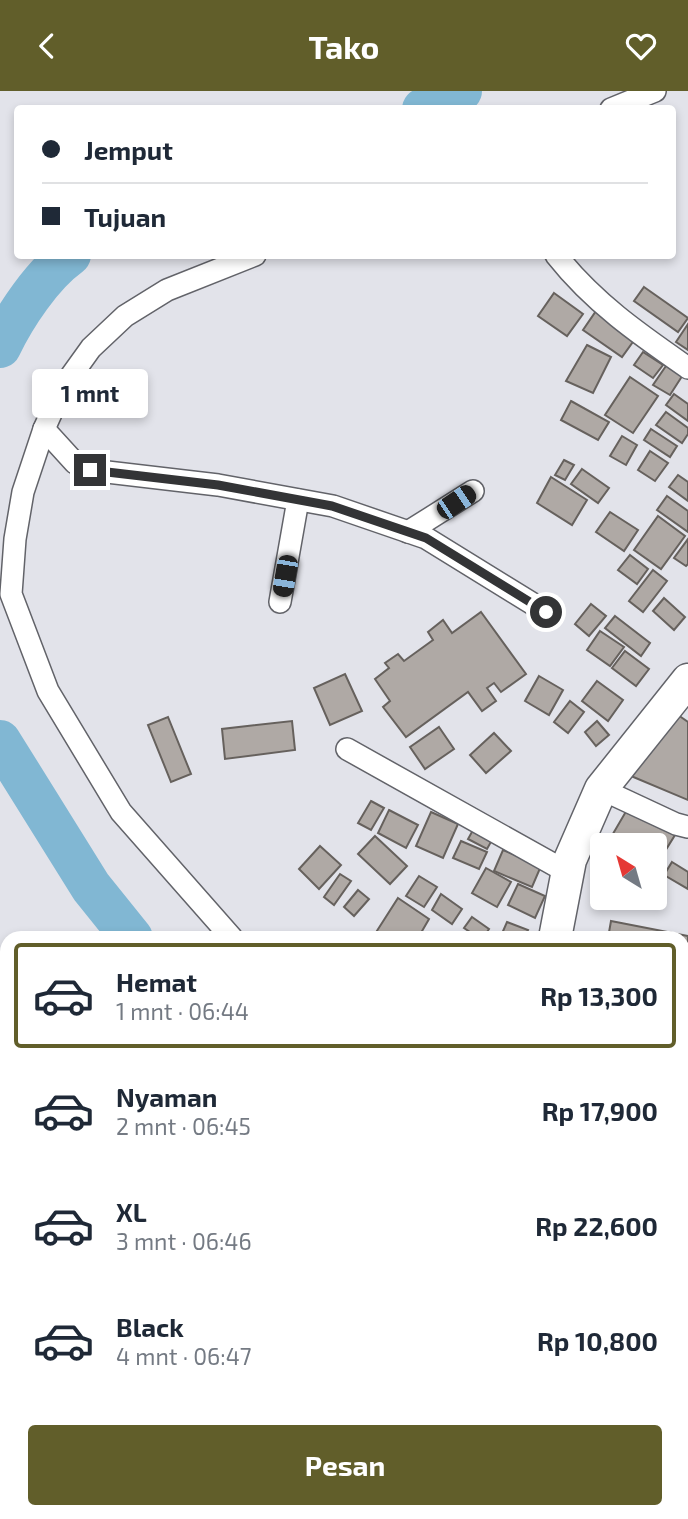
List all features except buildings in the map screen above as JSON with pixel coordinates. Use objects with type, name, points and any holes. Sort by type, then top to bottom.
[{"type":"main road","points":[[556,931],[570,860],[601,789],[688,680]]},
{"type":"street","points":[[621,105],[655,91]]},
{"type":"street","points":[[226,931],[121,812],[48,691],[11,594],[15,539],[23,492],[44,429],[63,387],[91,348],[125,316],[167,290],[245,259]]},
{"type":"street","points":[[559,259],[587,293],[688,368]]},
{"type":"street","points":[[44,429],[75,463],[90,470],[218,485],[332,506],[426,538],[546,612]]},
{"type":"street","points":[[408,532],[473,491]]},
{"type":"street","points":[[280,602],[298,500]]},
{"type":"street","points":[[347,749],[567,872]]},
{"type":"street","points":[[601,789],[688,827]]},
{"type":"waterway","points":[[431,105],[461,91]]},
{"type":"waterway","points":[[0,347],[30,297],[49,273],[65,259]]},
{"type":"waterway","points":[[0,741],[91,887],[126,931]]},
{"type":"route","points":[[90,470],[218,485],[332,506],[426,538],[546,612]]}]
